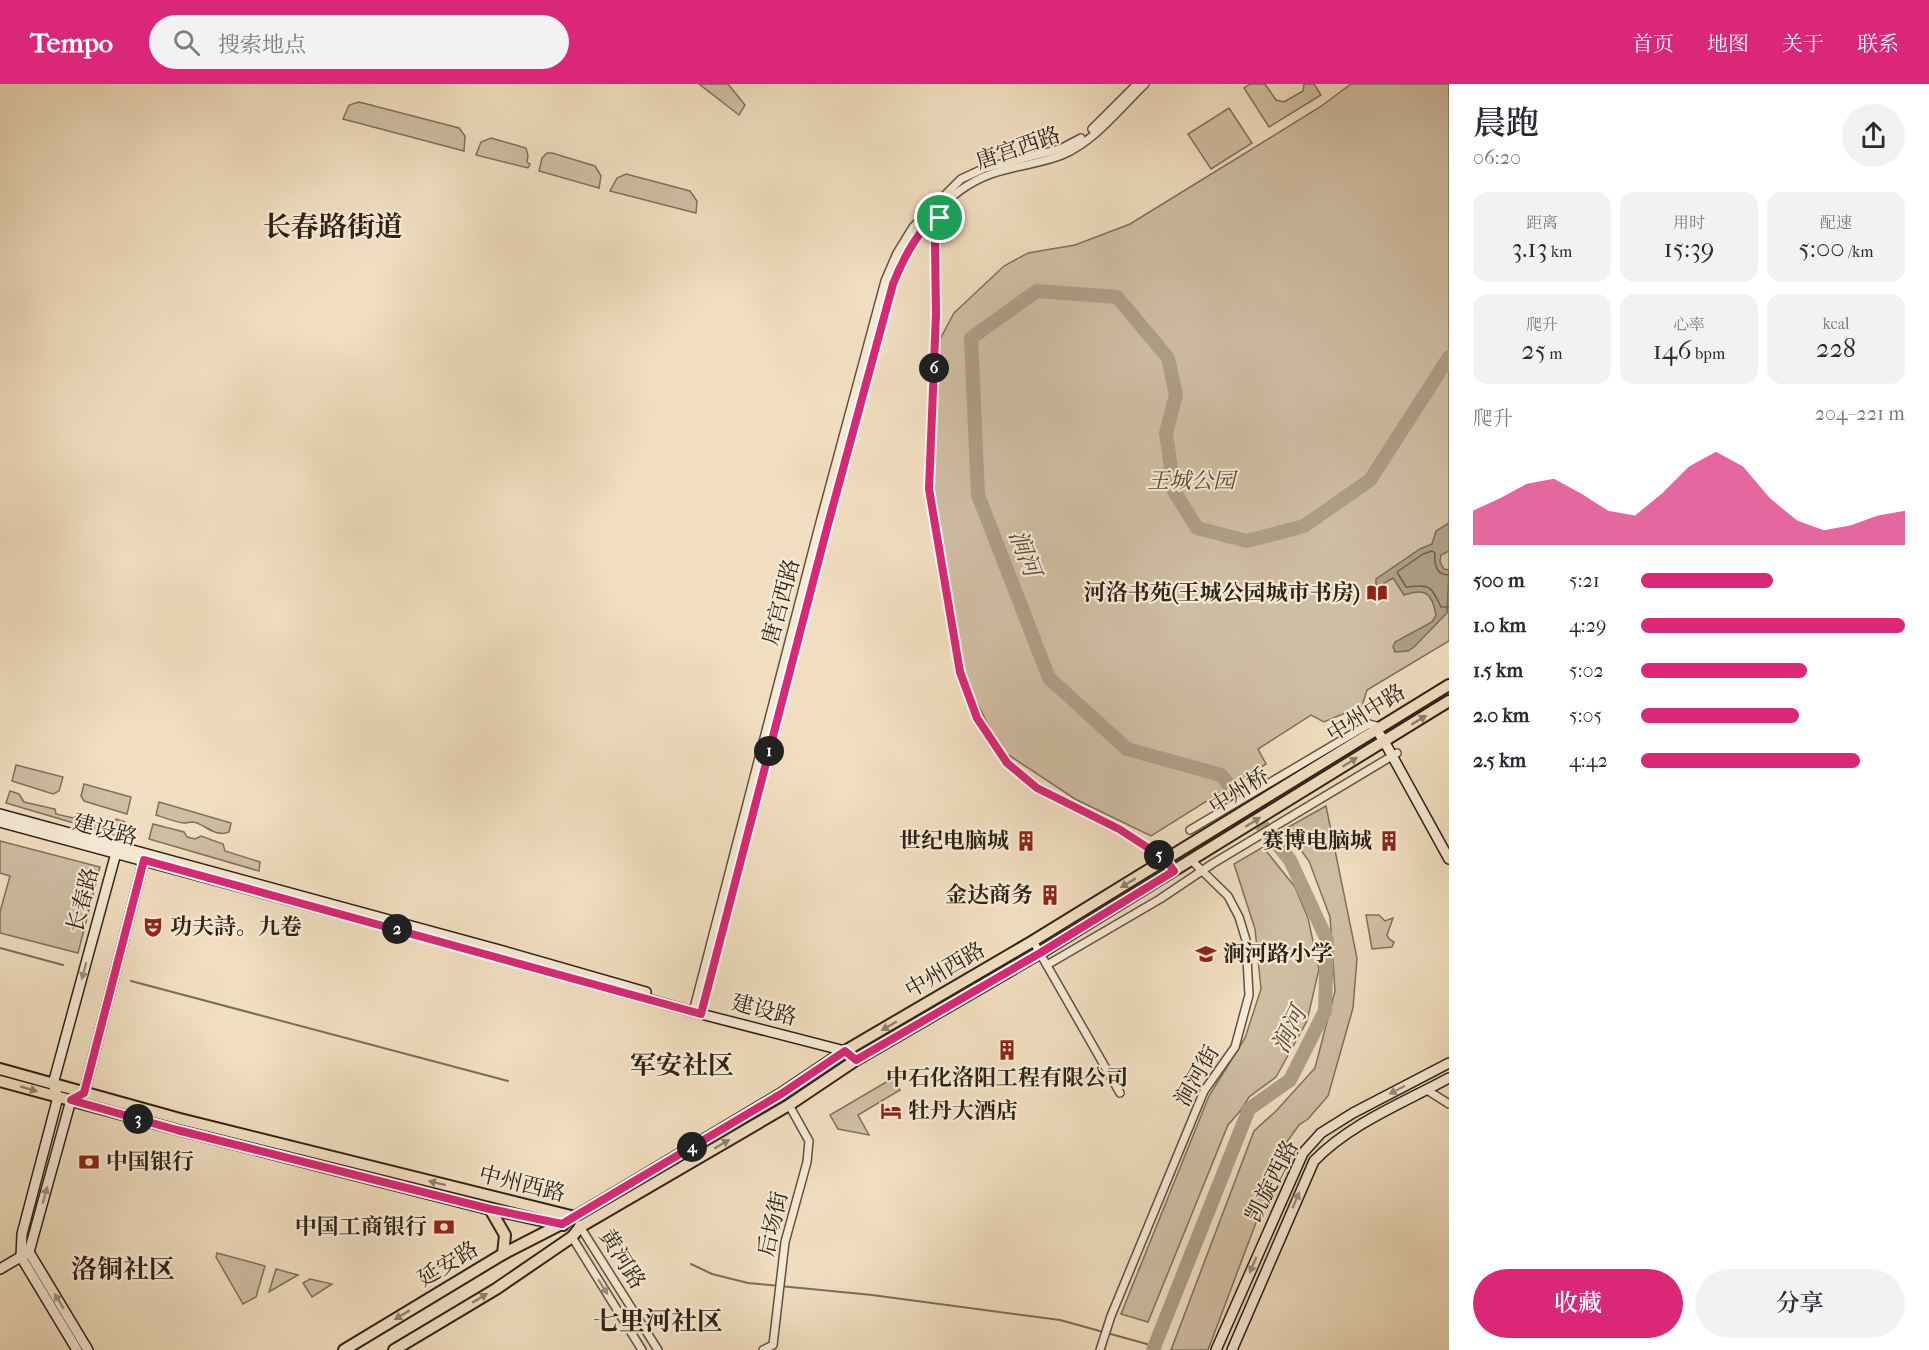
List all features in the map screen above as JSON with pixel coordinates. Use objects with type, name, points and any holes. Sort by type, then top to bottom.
[{"type":"main road","name":"中州中路","points":[[1301,770],[1378,728],[1449,685]]},
{"type":"main road","name":"中州中路","points":[[1311,786],[1449,701]]},
{"type":"main road","name":"中州桥","points":[[1196,841],[1301,770]]},
{"type":"main road","name":"中州桥","points":[[1203,853],[1311,786]]},
{"type":"main road","name":"中州西路","points":[[578,1222],[849,1049],[1033,941],[1196,841]]},
{"type":"main road","name":"中州西路","points":[[0,1069],[180,1119],[578,1222],[789,1105],[856,1060],[1040,953],[1203,853]]},
{"type":"main road","name":"中州西路","points":[[0,1081],[177,1130],[490,1209],[562,1224],[572,1237]]},
{"type":"main road","points":[[490,1209],[505,1235],[503,1254]]},
{"type":"main road","name":"延安路","points":[[344,1350],[503,1254],[562,1224],[578,1222],[572,1237],[496,1288],[394,1350]]},
{"type":"street","name":"唐宫西路","points":[[698,1010],[819,526],[885,281],[897,253],[913,227],[961,179],[985,168],[1060,149],[1075,142],[1091,130],[1137,84]]},
{"type":"street","name":"唐宫西路","points":[[698,1010],[893,284],[904,256],[914,240],[965,186],[989,175],[1061,156],[1077,147],[1094,134],[1145,84]]},
{"type":"street","points":[[943,207],[935,243],[936,314],[929,489],[960,672],[977,718],[1007,763],[1037,788],[1119,829],[1166,860],[1174,871]]},
{"type":"street","points":[[1378,728],[1449,849]]},
{"type":"street","points":[[1047,965],[1160,899],[1212,864],[1395,755]]},
{"type":"street","points":[[1395,755],[1449,859]]},
{"type":"street","points":[[1190,830],[1301,770]]},
{"type":"street","name":"建设路","points":[[0,814],[133,849],[698,1010]]},
{"type":"street","name":"建设路","points":[[0,822],[849,1049],[856,1060]]},
{"type":"street","points":[[0,1269],[25,1254],[71,1100],[84,1093],[144,860],[133,849]]},
{"type":"street","name":"长春路","points":[[53,1084],[116,853],[133,849]]},
{"type":"street","name":"涧河街","points":[[1100,1350],[1111,1316],[1204,1091],[1235,1047],[1249,995],[1246,940],[1239,917],[1228,896],[1191,860]]},
{"type":"street","points":[[1033,941],[1120,1093]]},
{"type":"street","name":"凯旋西路","points":[[1216,1350],[1303,1153],[1322,1133],[1353,1113],[1449,1063]]},
{"type":"street","name":"凯旋西路","points":[[1232,1350],[1314,1161],[1330,1144],[1360,1125],[1449,1078]]},
{"type":"street","points":[[53,1084],[58,1097],[21,1234],[25,1254],[77,1350]]},
{"type":"street","points":[[1427,1090],[1449,1104]]},
{"type":"street","name":"后场街","points":[[763,1350],[773,1345],[786,1234],[807,1162],[809,1141],[789,1105]]},
{"type":"street","name":"黄河路","points":[[578,1222],[658,1350]]},
{"type":"street","name":"黄河路","points":[[572,1237],[642,1350]]},
{"type":"street","points":[[25,1254],[88,1350]]},
{"type":"green space","points":[[699,84],[728,84],[745,105],[739,115]]},
{"type":"green space","points":[[1250,84],[1265,84],[1276,100],[1284,102],[1303,91],[1304,84],[1314,84],[1321,95],[1269,127],[1244,88]]},
{"type":"green space","name":"王城公园","points":[[1351,84],[1449,84],[1449,641],[1367,690],[1362,706],[1324,722],[1311,715],[1258,749],[1266,764],[1151,836],[1075,799],[1001,750],[972,693],[955,646],[926,443],[930,358],[954,313],[1004,266],[1028,253],[1075,245],[1130,224],[1320,107]]},
{"type":"green space","points":[[359,102],[459,128],[465,136],[464,151],[343,119],[349,105]]},
{"type":"green space","points":[[1229,108],[1252,143],[1211,169],[1188,134]]},
{"type":"green space","points":[[491,138],[526,148],[527,162],[530,164],[528,168],[476,155],[481,142]]},
{"type":"green space","points":[[547,153],[595,166],[601,176],[599,188],[539,171],[542,158]]},
{"type":"green space","points":[[626,174],[690,191],[697,201],[696,213],[610,191],[617,178]]},
{"type":"green space","points":[[16,765],[63,777],[59,791],[53,794],[12,781]]},
{"type":"green space","points":[[84,784],[131,797],[127,814],[84,801],[81,796]]},
{"type":"green space","points":[[10,791],[19,794],[24,802],[55,809],[56,814],[73,818],[77,816],[108,824],[116,819],[125,822],[121,837],[6,803]]},
{"type":"green space","points":[[159,802],[231,823],[229,832],[214,832],[197,823],[185,823],[156,815]]},
{"type":"green space","points":[[1326,806],[1357,958],[1353,1008],[1328,1096],[1308,1119],[1299,1125],[1286,1143],[1208,1350],[1171,1350],[1254,1131],[1276,1111],[1315,1068],[1335,991],[1330,917],[1309,861],[1285,829]]},
{"type":"green space","points":[[153,824],[184,832],[187,837],[195,839],[201,836],[223,844],[225,851],[260,862],[259,871],[149,839]]},
{"type":"green space","points":[[0,841],[100,867],[78,953],[0,933],[0,912],[10,876],[0,873]]},
{"type":"green space","points":[[1263,847],[1295,887],[1308,918],[1319,969],[1307,1021],[1276,1077],[1249,1097],[1228,1125],[1148,1322],[1121,1314],[1209,1096],[1245,1038],[1261,989],[1255,929],[1234,864]]},
{"type":"green space","points":[[1366,915],[1379,915],[1385,921],[1393,918],[1387,935],[1394,942],[1392,947],[1372,949]]},
{"type":"green space","points":[[893,1078],[900,1090],[858,1115],[869,1135],[838,1129],[830,1115]]},
{"type":"green space","points":[[217,1253],[265,1266],[256,1297],[243,1304],[216,1257]]},
{"type":"green space","points":[[276,1269],[298,1275],[269,1292]]},
{"type":"green space","points":[[310,1279],[332,1284],[312,1297],[303,1283]]},
{"type":"water","points":[[1449,523],[1449,551],[1441,555],[1440,562],[1444,569],[1449,570],[1447,613],[1414,647],[1408,651],[1395,652],[1393,647],[1395,642],[1432,622],[1436,615],[1434,607],[1430,597],[1422,592],[1404,595],[1393,578],[1376,588],[1376,579],[1420,549],[1432,544],[1436,531]]},
{"type":"waterway","name":"涧河","points":[[1153,1350],[1249,1109],[1290,1080],[1325,1011],[1327,940],[1290,860],[1221,775],[1127,749],[1049,678],[978,495],[971,338],[1037,291],[1117,297],[1168,358],[1176,395],[1166,433],[1174,491],[1197,528],[1247,541],[1304,526],[1370,480],[1449,357]]},
{"type":"waterway","points":[[0,948],[63,965]]},
{"type":"waterway","points":[[131,981],[508,1081]]},
{"type":"waterway","points":[[691,1264],[712,1274],[748,1283],[872,1295],[1060,1320],[1154,1346]]},
{"type":"place","name":"河洛书苑(王城公园城市书房)","points":[[1377,593]]},
{"type":"place","name":"世纪电脑城","points":[[1026,841]]},
{"type":"place","name":"赛博电脑城","points":[[1389,841]]},
{"type":"place","name":"金达商务","points":[[1050,895]]},
{"type":"place","name":"功夫詩。九卷","points":[[153,927]]},
{"type":"place","name":"涧河路小学","points":[[1206,954]]},
{"type":"place","name":"中石化洛阳工程有限公司","points":[[1007,1050]]},
{"type":"place","name":"牡丹大酒店","points":[[891,1111]]},
{"type":"place","name":"中国银行","points":[[89,1162]]},
{"type":"place","name":"中国工商银行","points":[[444,1227]]},
{"type":"district","name":"长春路街道","points":[[333,226]]},
{"type":"district","name":"军安社区","points":[[682,1065]]},
{"type":"district","name":"洛铜社区","points":[[123,1269]]},
{"type":"district","name":"七里河社区","points":[[658,1321]]},
{"type":"route","points":[[943,207],[940,218],[935,243],[936,314],[929,489],[960,672],[977,718],[1007,763],[1037,788],[1119,829],[1166,860],[1174,871],[1040,953],[856,1060],[845,1051],[781,1094],[562,1224],[490,1209],[177,1130],[71,1100],[84,1093],[144,860],[701,1014],[893,284],[904,256],[920,232],[943,207]]}]
